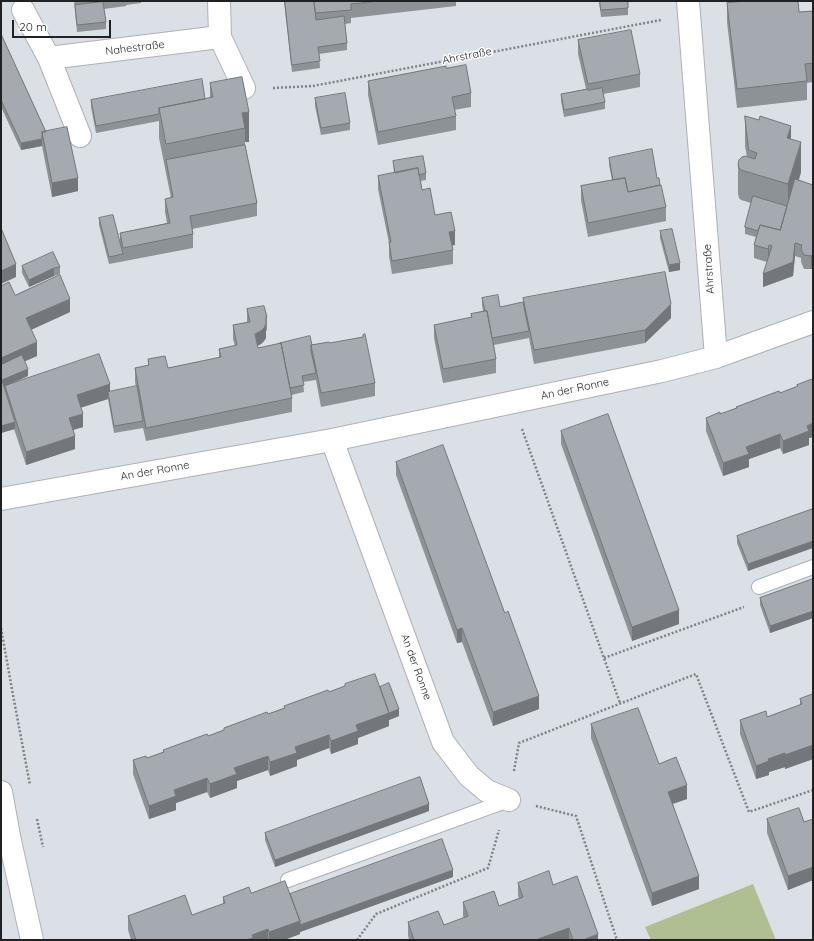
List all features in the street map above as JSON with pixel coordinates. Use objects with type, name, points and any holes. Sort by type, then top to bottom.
[{"type":"street","points":[[218,1],[220,37],[244,88]]},
{"type":"street","name":"Ahrstraße","points":[[688,8],[716,356]]},
{"type":"street","points":[[23,10],[49,58],[80,136]]},
{"type":"street","name":"Nahestraße","points":[[49,58],[220,37]]},
{"type":"street","name":"An der Ronne","points":[[1,498],[332,440],[662,371],[716,356],[813,322]]},
{"type":"street","name":"An der Ronne","points":[[332,440],[443,742],[469,776],[487,791],[509,800]]},
{"type":"street","points":[[1,792],[10,841],[32,940]]},
{"type":"lane","points":[[759,588],[813,567]]},
{"type":"lane","points":[[288,880],[509,800]]},
{"type":"path","name":"Ahrstraße","points":[[244,88],[260,89],[313,86],[688,8]]},
{"type":"path","points":[[512,402],[620,703]]},
{"type":"path","points":[[604,658],[763,600],[759,588]]},
{"type":"path","points":[[357,940],[376,914],[488,868],[509,800],[519,743],[696,674],[749,812],[813,790]]},
{"type":"path","points":[[509,800],[576,816],[617,940]]},
{"type":"green space","points":[[753,884],[776,940],[651,940],[645,927]]},
{"type":"building","points":[[285,1],[314,1],[316,20],[344,16],[347,43],[318,47],[320,61],[292,65]]},
{"type":"building","points":[[314,1],[379,1],[351,4],[351,10],[316,13]]},
{"type":"building","points":[[600,1],[628,1],[628,8],[601,10]]},
{"type":"building","points":[[746,1],[798,1],[799,12],[813,11],[813,63],[805,64],[807,81],[737,89],[727,3]]},
{"type":"building","points":[[103,2],[106,22],[77,25],[75,5]]},
{"type":"building","points":[[631,30],[640,74],[588,84],[578,40]]},
{"type":"building","points":[[1,34],[46,132],[42,132],[42,139],[21,143],[1,100]]},
{"type":"building","points":[[466,65],[471,93],[452,97],[456,116],[378,132],[368,81],[446,66],[446,68]]},
{"type":"building","points":[[242,77],[249,112],[242,113],[245,128],[166,144],[159,108],[213,97],[210,83]]},
{"type":"building","points":[[202,79],[205,99],[159,108],[159,114],[96,126],[91,100]]},
{"type":"building","points":[[602,88],[605,102],[564,110],[561,94]]},
{"type":"building","points":[[345,93],[350,123],[321,128],[315,98]]},
{"type":"building","points":[[745,116],[759,120],[760,116],[791,126],[787,138],[801,142],[788,184],[741,170],[739,168],[739,160],[742,157],[745,156],[755,159],[757,153],[749,150]]},
{"type":"building","points":[[67,127],[78,178],[52,183],[42,132]]},
{"type":"building","points":[[245,145],[257,203],[190,216],[193,234],[123,248],[120,233],[170,223],[165,199],[173,197],[166,160]]},
{"type":"building","points":[[652,149],[657,178],[659,178],[660,185],[628,192],[625,178],[613,180],[609,158]]},
{"type":"building","points":[[423,156],[426,173],[419,175],[418,168],[395,173],[393,161]]},
{"type":"building","points":[[418,168],[422,190],[430,188],[435,215],[451,212],[455,231],[449,232],[453,250],[392,261],[389,242],[391,242],[378,176]]},
{"type":"building","points":[[625,178],[628,192],[661,185],[666,207],[588,223],[581,186]]},
{"type":"building","points":[[795,179],[813,185],[813,254],[811,256],[804,255],[801,249],[802,245],[795,243],[793,262],[763,274],[772,246],[769,245],[768,249],[754,245],[760,225],[780,230]]},
{"type":"building","points":[[753,196],[787,206],[780,230],[760,225],[758,231],[745,227]]},
{"type":"building","points":[[113,215],[123,254],[109,257],[99,218]]},
{"type":"building","points":[[1,228],[16,264],[1,271]]},
{"type":"building","points":[[672,229],[680,263],[669,265],[660,231]]},
{"type":"building","points":[[53,252],[60,267],[54,268],[29,280],[22,266]]},
{"type":"building","points":[[665,272],[671,304],[645,330],[534,350],[523,298]]},
{"type":"building","points":[[60,275],[70,299],[26,318],[37,342],[1,358],[1,286],[9,282],[15,295]]},
{"type":"building","points":[[498,295],[500,307],[523,302],[529,331],[492,338],[487,311],[485,311],[482,298]]},
{"type":"building","points":[[264,306],[267,317],[266,324],[261,331],[255,334],[258,348],[281,343],[292,398],[146,428],[135,368],[149,365],[148,359],[165,356],[168,368],[221,357],[219,349],[237,345],[233,325],[250,322],[247,309]]},
{"type":"building","points":[[487,311],[496,359],[443,369],[434,325],[472,317],[471,314]]},
{"type":"building","points":[[365,334],[375,383],[321,393],[311,345],[363,337]]},
{"type":"building","points":[[310,336],[312,345],[311,351],[316,373],[302,376],[304,385],[290,388],[280,343]]},
{"type":"building","points":[[99,354],[110,384],[77,395],[83,414],[69,418],[75,436],[26,452],[5,386]]},
{"type":"building","points":[[22,355],[28,369],[2,380],[15,422],[1,426],[1,365]]},
{"type":"building","points":[[813,379],[813,423],[807,426],[809,431],[783,441],[780,434],[746,447],[749,454],[723,463],[706,418],[720,412],[720,414],[737,408],[736,407],[779,391],[780,393]]},
{"type":"building","points":[[137,386],[143,421],[114,426],[108,392]]},
{"type":"building","points":[[608,414],[679,610],[632,627],[561,431]]},
{"type":"building","points":[[443,445],[504,611],[505,613],[508,611],[539,696],[493,712],[462,628],[457,630],[396,462]]},
{"type":"building","points":[[813,509],[813,541],[748,564],[737,536]]},
{"type":"building","points":[[813,579],[813,611],[770,626],[760,598]]},
{"type":"building","points":[[375,674],[389,713],[356,725],[358,731],[331,741],[329,735],[295,747],[297,753],[270,762],[268,756],[234,768],[237,774],[210,784],[207,778],[174,790],[176,796],[149,806],[133,760],[146,756],[147,758],[164,752],[163,750],[207,734],[208,736],[224,730],[224,728],[267,712],[268,714],[285,708],[284,706],[328,690],[329,692],[345,686],[345,684]]},
{"type":"building","points":[[389,683],[399,709],[389,713],[380,687]]},
{"type":"building","points":[[813,694],[813,745],[785,755],[785,753],[768,759],[769,761],[756,766],[740,720],[766,711],[767,717],[802,704],[800,699]]},
{"type":"building","points":[[638,708],[659,764],[676,757],[687,785],[668,792],[699,876],[652,893],[591,724]]},
{"type":"building","points":[[420,777],[429,804],[275,860],[265,833]]},
{"type":"building","points":[[799,808],[804,822],[813,819],[813,867],[788,876],[767,819]]},
{"type":"building","points":[[442,839],[453,870],[300,925],[300,921],[290,894]]},
{"type":"building","points":[[549,871],[553,885],[577,876],[598,934],[583,940],[573,940],[569,928],[538,940],[414,940],[408,922],[438,911],[444,925],[468,916],[463,902],[494,891],[499,906],[523,897],[518,883]]},
{"type":"building","points":[[285,881],[300,921],[269,932],[268,929],[252,935],[253,938],[246,940],[136,940],[128,916],[185,895],[192,915],[225,903],[223,897],[249,887],[251,893]]}]
